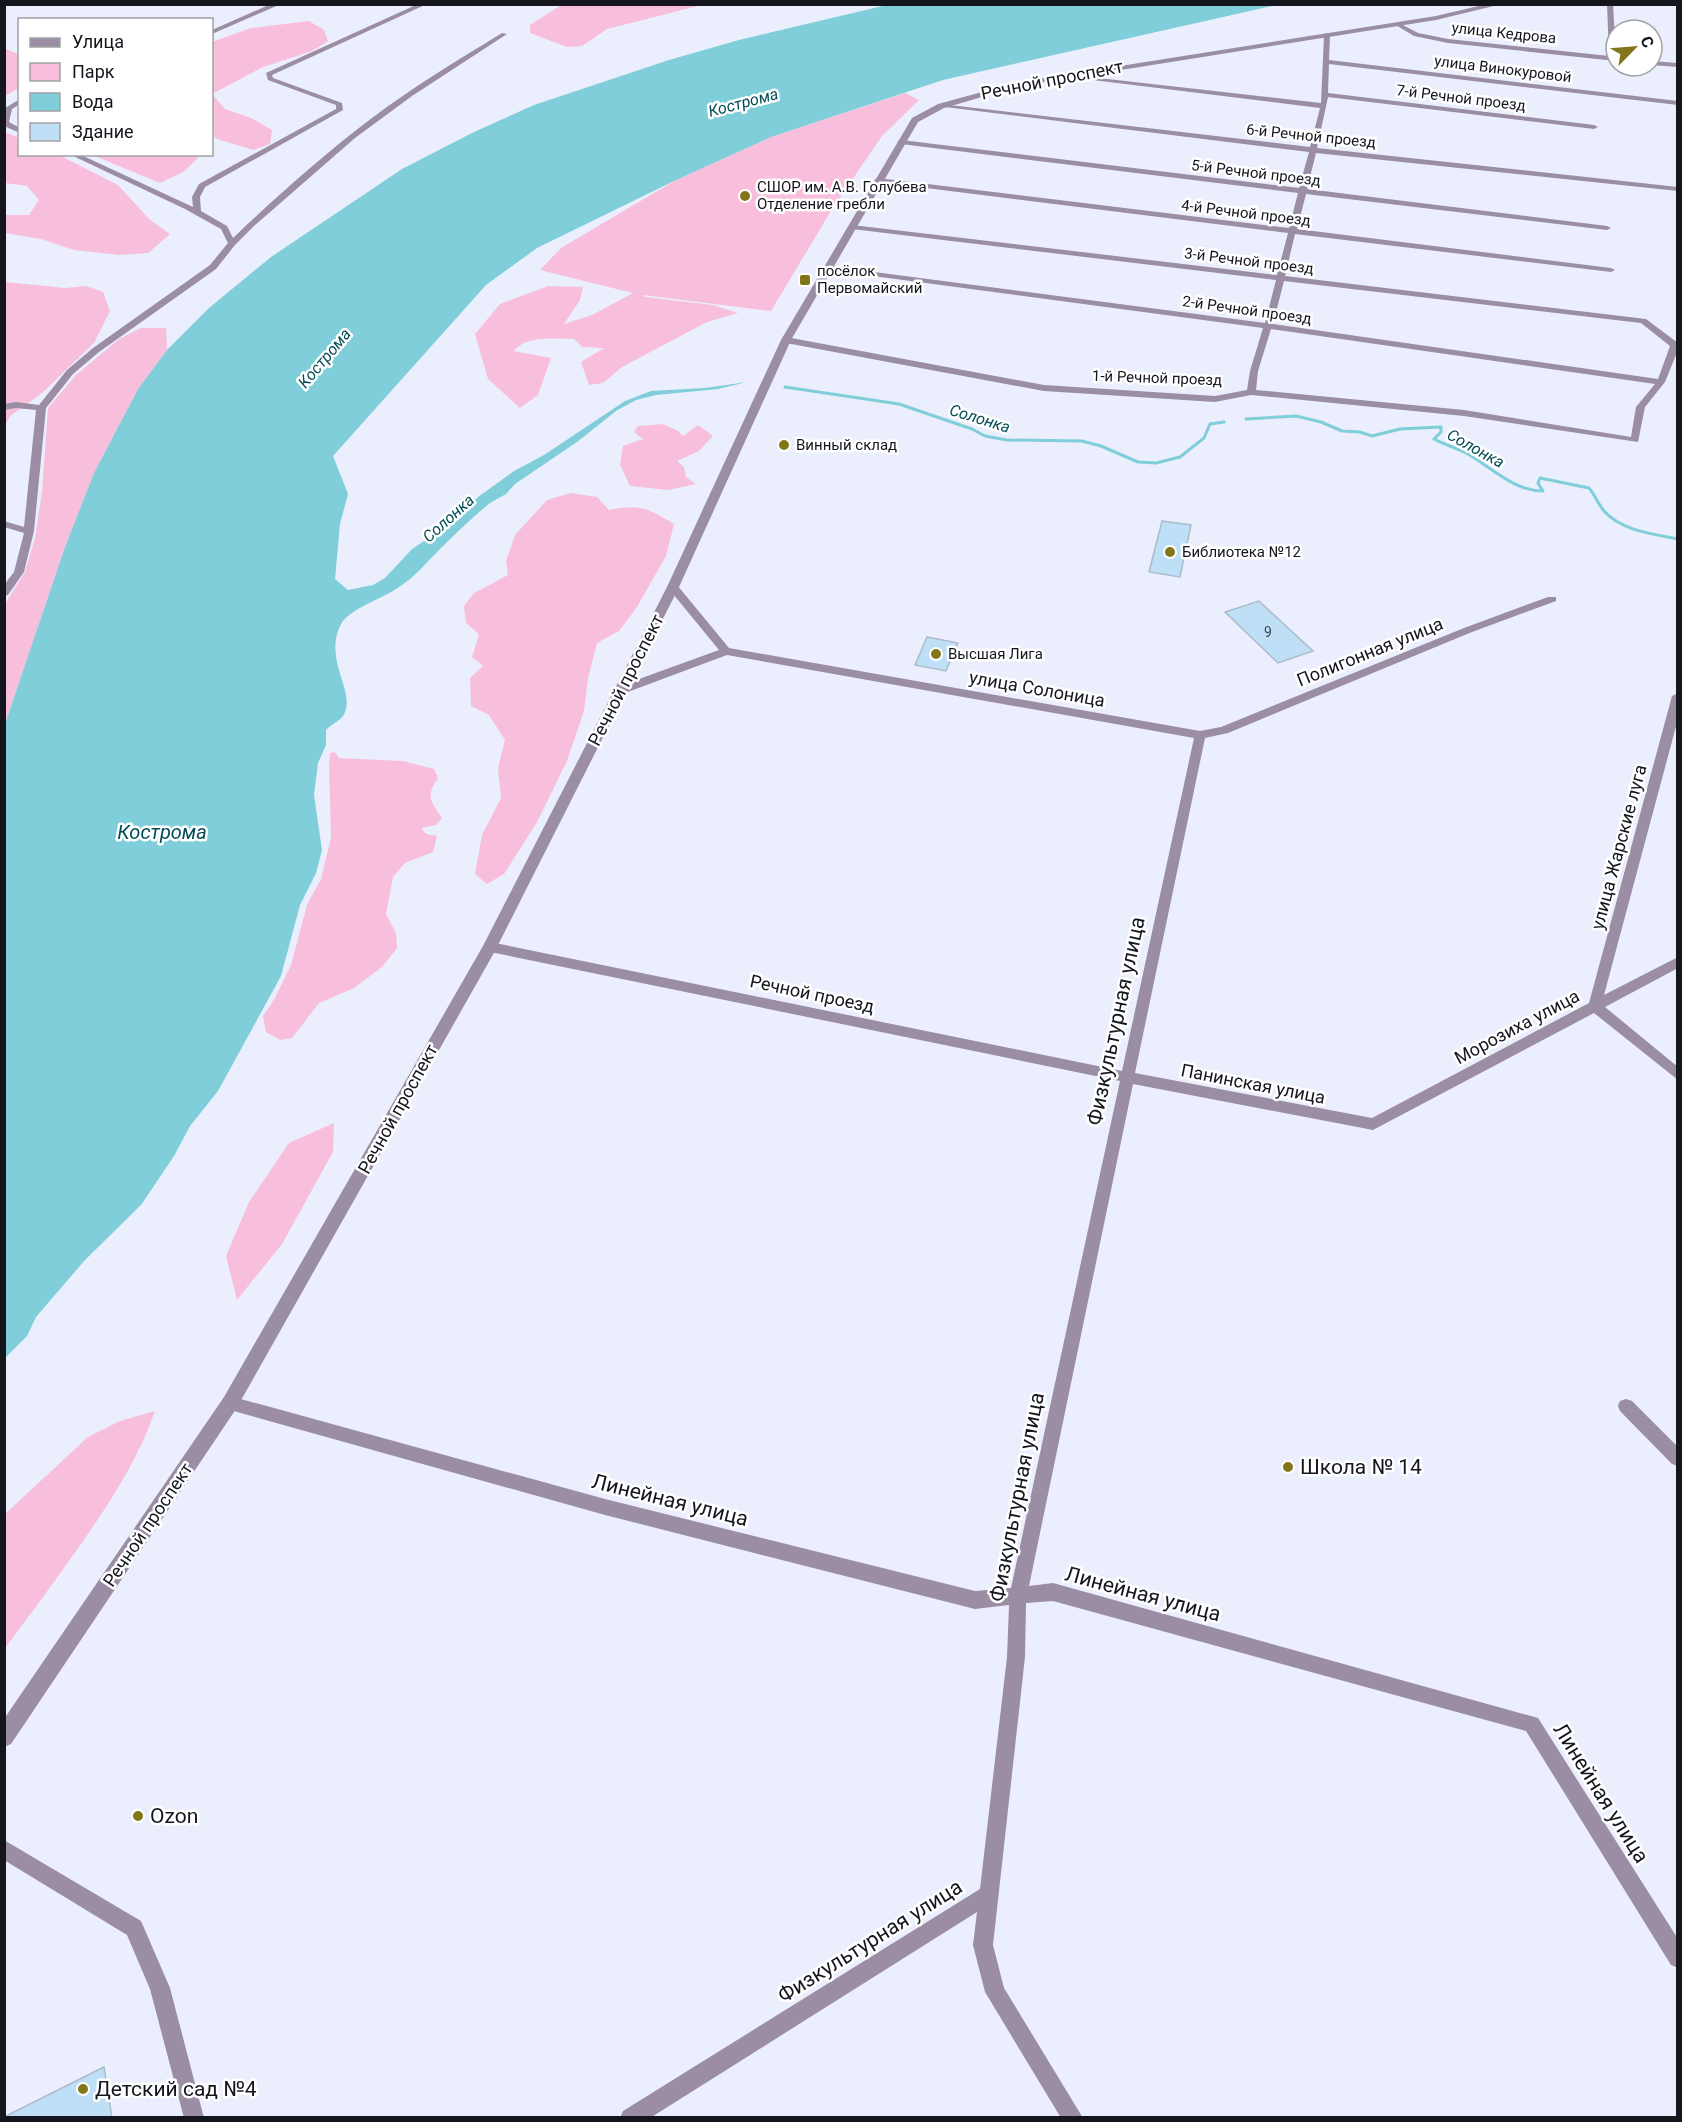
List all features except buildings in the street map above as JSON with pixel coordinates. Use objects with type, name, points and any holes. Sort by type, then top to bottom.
[{"type":"street","points":[[213,32],[278,4]]},
{"type":"street","points":[[197,212],[196,197],[202,186],[339,110],[340,104],[270,79],[268,74],[424,4]]},
{"type":"street","name":"Речной проспект","points":[[4,1737],[230,1403],[490,947],[673,587],[786,340],[915,120],[941,106],[982,93],[1063,76],[1397,24],[1498,4]]},
{"type":"street","name":"улица Кедрова","points":[[1397,24],[1416,35],[1604,58]]},
{"type":"street","points":[[4,593],[19,572],[29,531],[41,408],[70,372],[213,267],[232,243],[284,193],[334,151],[397,104],[504,34]]},
{"type":"street","points":[[1251,392],[1254,371],[1268,326],[1324,106],[1327,35]]},
{"type":"street","name":"улица Винокуровой","points":[[1326,62],[1677,103]]},
{"type":"street","points":[[1063,76],[1324,106]]},
{"type":"street","name":"7-й Речной проезд","points":[[1325,95],[1594,127]]},
{"type":"street","points":[[18,102],[9,108],[5,123],[18,130]]},
{"type":"street","name":"6-й Речной проезд","points":[[941,106],[1313,150],[1677,189]]},
{"type":"street","name":"5-й Речной проезд","points":[[901,142],[1607,228]]},
{"type":"street","points":[[76,156],[197,212],[224,228],[232,243]]},
{"type":"street","name":"4-й Речной проезд","points":[[878,180],[1611,270]]},
{"type":"street","name":"3-й Речной проезд","points":[[852,227],[1643,321],[1675,345],[1661,382]]},
{"type":"street","name":"2-й Речной проезд","points":[[828,268],[1268,326],[1661,382]]},
{"type":"street","name":"1-й Речной проезд","points":[[786,340],[1044,388],[1215,399],[1251,392],[1464,413],[1635,440],[1641,407],[1661,382]]},
{"type":"street","points":[[4,406],[41,408]]},
{"type":"street","points":[[4,524],[29,531]]},
{"type":"street","points":[[621,690],[726,651],[673,587]]},
{"type":"street","name":"Полигонная улица","points":[[1200,735],[1224,730],[1468,630],[1552,599]]},
{"type":"street","name":"улица Солоница","points":[[726,651],[1200,735]]},
{"type":"street","name":"улица Жарские луга","points":[[1595,1006],[1677,696]]},
{"type":"street","name":"Физкультурная улица","points":[[630,2118],[988,1894],[1016,1657],[1018,1596],[1200,735]]},
{"type":"street","name":"Речной проезд","points":[[490,947],[1126,1077]]},
{"type":"street","name":"Морозиха улица","points":[[1372,1124],[1677,962]]},
{"type":"street","points":[[1595,1006],[1677,1075]]},
{"type":"street","name":"Панинская улица","points":[[1126,1077],[1372,1124]]},
{"type":"street","name":"Линейная улица","points":[[230,1403],[605,1507],[975,1600],[1053,1592],[1532,1724],[1677,1958]]},
{"type":"street","points":[[1626,1406],[1677,1459]]},
{"type":"street","points":[[4,1849],[135,1928],[160,1988],[194,2118]]},
{"type":"street","points":[[988,1894],[983,1944],[995,1992],[1073,2118]]},
{"type":"green space","points":[[563,4],[702,5],[607,29],[582,46],[567,47],[530,33],[530,25]]},
{"type":"green space","points":[[309,21],[324,30],[328,41],[312,51],[263,67],[213,93],[213,42],[251,28]]},
{"type":"green space","points":[[4,48],[18,54],[18,89],[5,96]]},
{"type":"green space","name":"СШОР им. А.В. Голубева Отделение гребли","points":[[905,93],[919,100],[882,136],[831,211],[771,311],[643,295],[713,305],[738,313],[707,322],[622,367],[603,383],[589,385],[581,362],[604,348],[582,347],[574,339],[542,339],[526,342],[514,351],[551,358],[538,395],[520,408],[488,379],[475,334],[500,304],[548,286],[583,287],[580,300],[564,324],[592,315],[633,293],[540,270],[561,248],[676,180],[771,137]]},
{"type":"green space","points":[[213,95],[225,109],[251,118],[272,130],[270,144],[253,150],[217,139],[213,135]]},
{"type":"green space","points":[[5,132],[18,138],[18,156],[61,156],[118,185],[150,220],[170,234],[148,253],[120,255],[74,250],[41,239],[5,233],[5,215],[29,215],[39,200],[27,186],[5,183]]},
{"type":"green space","points":[[94,156],[199,157],[183,172],[160,183]]},
{"type":"green space","points":[[5,282],[65,288],[86,286],[103,292],[110,311],[94,343],[42,393],[10,416],[5,426]]},
{"type":"green space","points":[[141,328],[166,328],[167,350],[138,389],[94,473],[65,547],[5,724],[5,604],[25,572],[35,538],[42,492],[48,408],[76,375],[119,339]]},
{"type":"green space","points":[[663,424],[683,436],[698,425],[713,436],[699,451],[677,461],[684,467],[686,477],[696,484],[668,490],[630,486],[620,465],[623,446],[643,439],[634,432],[638,426]]},
{"type":"green space","points":[[571,493],[597,497],[609,510],[629,507],[643,509],[674,524],[666,556],[637,607],[619,631],[597,643],[588,678],[584,711],[567,761],[537,822],[504,874],[487,884],[475,874],[482,835],[501,798],[498,768],[505,740],[489,715],[471,706],[470,678],[483,666],[472,657],[479,634],[466,623],[464,606],[474,593],[508,575],[506,561],[515,535],[547,500]]},
{"type":"green space","points":[[335,752],[339,758],[403,761],[434,769],[438,778],[432,790],[431,799],[442,818],[436,825],[421,828],[426,834],[437,836],[433,852],[405,863],[393,877],[386,914],[396,933],[397,948],[382,967],[354,988],[319,1003],[292,1038],[280,1040],[266,1032],[263,1016],[275,998],[291,965],[307,905],[321,879],[331,838],[329,764],[330,753]]},
{"type":"green space","points":[[334,1123],[333,1152],[282,1244],[237,1300],[226,1256],[249,1202],[289,1143]]},
{"type":"green space","points":[[155,1411],[132,1464],[113,1496],[5,1648],[5,1514],[88,1437],[120,1421]]},
{"type":"water","name":"Кострома","points":[[891,4],[1276,5],[943,80],[771,137],[676,180],[537,248],[486,285],[333,456],[348,494],[340,524],[335,579],[348,590],[373,585],[385,578],[412,549],[456,520],[478,497],[514,471],[544,455],[625,401],[651,391],[705,388],[747,382],[718,389],[656,395],[636,400],[616,411],[577,442],[515,484],[506,494],[490,503],[405,583],[351,613],[341,624],[336,637],[335,650],[346,697],[346,707],[342,718],[326,730],[326,745],[318,763],[314,795],[322,850],[316,873],[300,905],[281,976],[218,1091],[190,1126],[174,1156],[141,1205],[85,1260],[36,1317],[27,1336],[5,1358],[5,724],[65,547],[94,473],[138,389],[167,350],[209,308],[271,257],[402,169],[472,133],[534,105],[669,60],[739,40]]},
{"type":"waterway","name":"Солонка","points":[[785,387],[899,404],[972,429],[985,436],[1007,440],[1082,441],[1101,446],[1138,462],[1156,463],[1180,457],[1204,438],[1210,424],[1224,422]]},
{"type":"waterway","name":"Солонка","points":[[1246,419],[1296,416],[1321,422],[1342,431],[1360,432],[1372,436],[1400,429],[1441,427],[1441,432],[1434,439],[1468,454],[1513,483],[1532,490],[1543,491],[1538,483],[1540,478],[1589,488],[1611,518],[1638,531],[1678,539]]},
{"type":"place","name":"СШОР им. А.В. Голубева Отделение гребли","points":[[745,196]]},
{"type":"place","name":"посёлок Первомайский","points":[[805,280]]},
{"type":"place","name":"Винный склад","points":[[784,445]]},
{"type":"place","name":"Библиотека №12","points":[[1170,552]]},
{"type":"place","name":"Высшая Лига","points":[[936,654]]},
{"type":"place","name":"Школа № 14","points":[[1288,1467]]},
{"type":"place","name":"Ozon","points":[[138,1816]]},
{"type":"place","name":"Детский сад №4","points":[[83,2089]]}]
